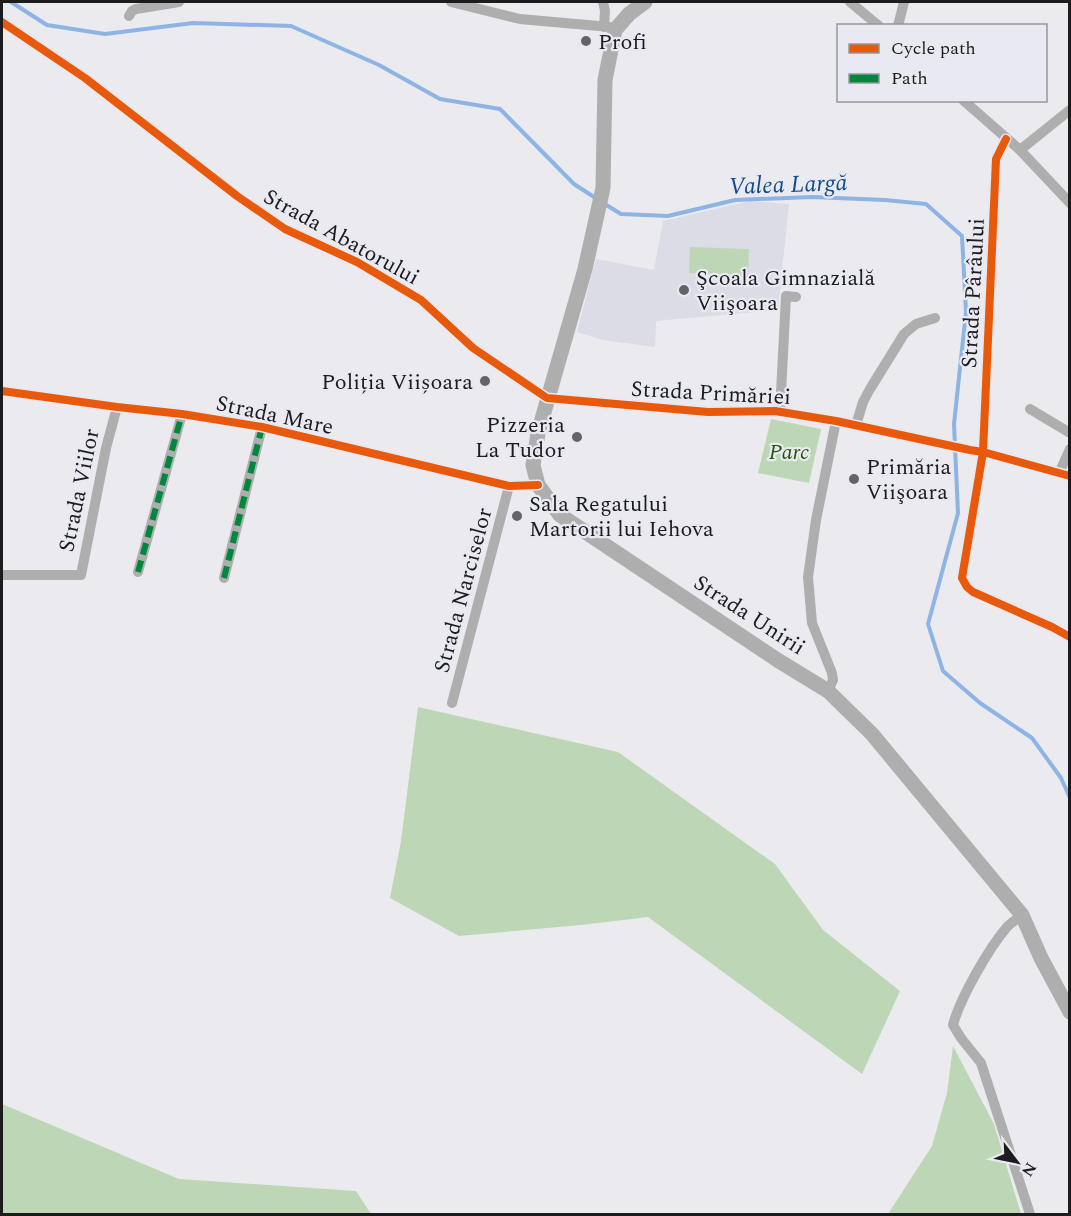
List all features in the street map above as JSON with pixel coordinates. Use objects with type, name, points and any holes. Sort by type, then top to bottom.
[{"type":"main road","points":[[610,28],[645,2]]},
{"type":"main road","name":"Strada Unirii","points":[[610,28],[605,80],[603,188],[572,317],[538,433],[533,465],[538,485],[560,515],[779,661],[828,691],[872,734],[1022,915],[1041,958],[1070,1012]]},
{"type":"street","points":[[129,16],[136,9],[179,2]]},
{"type":"street","points":[[451,2],[520,19],[610,28],[603,2]]},
{"type":"street","points":[[850,2],[877,24]]},
{"type":"street","points":[[898,24],[904,2]]},
{"type":"street","name":"Strada Abatorului","points":[[2,22],[85,78],[237,196],[285,229],[357,262],[421,300],[473,348],[547,398]]},
{"type":"street","points":[[965,102],[1020,150],[1070,203]]},
{"type":"street","points":[[1020,150],[1070,110]]},
{"type":"street","name":"Strada Pârâului","points":[[1006,139],[996,159],[983,452],[962,578],[973,592],[1052,627],[1070,638]]},
{"type":"street","points":[[780,412],[786,296],[796,297]]},
{"type":"street","points":[[856,425],[867,395],[904,334],[916,324],[936,318]]},
{"type":"street","name":"Strada Mare","points":[[2,391],[182,414],[262,427],[509,486],[538,485]]},
{"type":"street","name":"Strada Primăriei","points":[[547,398],[708,412],[780,412],[836,421],[983,452],[1064,475]]},
{"type":"street","name":"Strada Viilor","points":[[2,575],[81,575],[106,448],[117,407]]},
{"type":"street","points":[[1030,409],[1070,433]]},
{"type":"street","points":[[138,572],[182,414]]},
{"type":"street","points":[[828,691],[833,680],[832,673],[812,623],[808,577],[816,520],[836,421]]},
{"type":"street","points":[[224,578],[262,427]]},
{"type":"street","points":[[1064,475],[1070,449]]},
{"type":"street","name":"Strada Narciselor","points":[[452,703],[509,486]]},
{"type":"street","points":[[1022,915],[1008,926],[984,960],[956,1013],[953,1025],[981,1064],[1030,1215]]},
{"type":"shaded area","name":"Şcoala Gimnazială Viişoara","points":[[750,201],[789,204],[778,310],[656,321],[655,347],[603,340],[577,332],[596,259],[654,270],[663,221]]},
{"type":"green space","points":[[690,247],[749,249],[748,275],[689,273]]},
{"type":"green space","name":"Parc","points":[[771,419],[821,429],[809,483],[758,473]]},
{"type":"green space","points":[[418,707],[618,752],[775,864],[823,930],[900,991],[862,1074],[648,917],[459,936],[390,898],[401,841]]},
{"type":"green space","points":[[953,1046],[994,1124],[1021,1214],[888,1214],[932,1146],[947,1093]]},
{"type":"green space","points":[[2,1104],[179,1179],[356,1191],[371,1214],[2,1214]]},
{"type":"waterway","name":"Valea Largă","points":[[11,2],[47,25],[105,34],[193,23],[291,26],[379,65],[440,99],[500,109],[574,184],[597,199]]},
{"type":"waterway","name":"Valea Largă","points":[[603,203],[621,214],[668,216],[735,200],[812,197],[885,200],[926,204],[962,236],[966,312],[954,424],[958,513],[928,624],[943,671],[980,703],[1032,738],[1061,778],[1070,798]]},
{"type":"marked path","points":[[138,572],[182,414]]},
{"type":"marked path","points":[[224,578],[262,427]]},
{"type":"cycle path","points":[[2,22],[85,78],[237,196],[285,229],[357,262],[421,300],[473,348],[547,398],[708,412],[775,411],[836,421],[983,452],[1070,476]]},
{"type":"cycle path","points":[[1006,139],[996,159],[983,452],[962,578],[973,592],[1070,637]]},
{"type":"cycle path","points":[[2,391],[182,414],[262,427],[509,486],[538,485]]},
{"type":"place","name":"Profi","points":[[586,41]]},
{"type":"place","name":"Şcoala Gimnazială Viişoara","points":[[684,290]]},
{"type":"place","name":"Poliția Viișoara","points":[[485,381]]},
{"type":"place","name":"Pizzeria La Tudor","points":[[577,437]]},
{"type":"place","name":"Primăria Viişoara","points":[[854,479]]},
{"type":"place","name":"Sala Regatului Martorii lui Iehova","points":[[517,516]]}]
